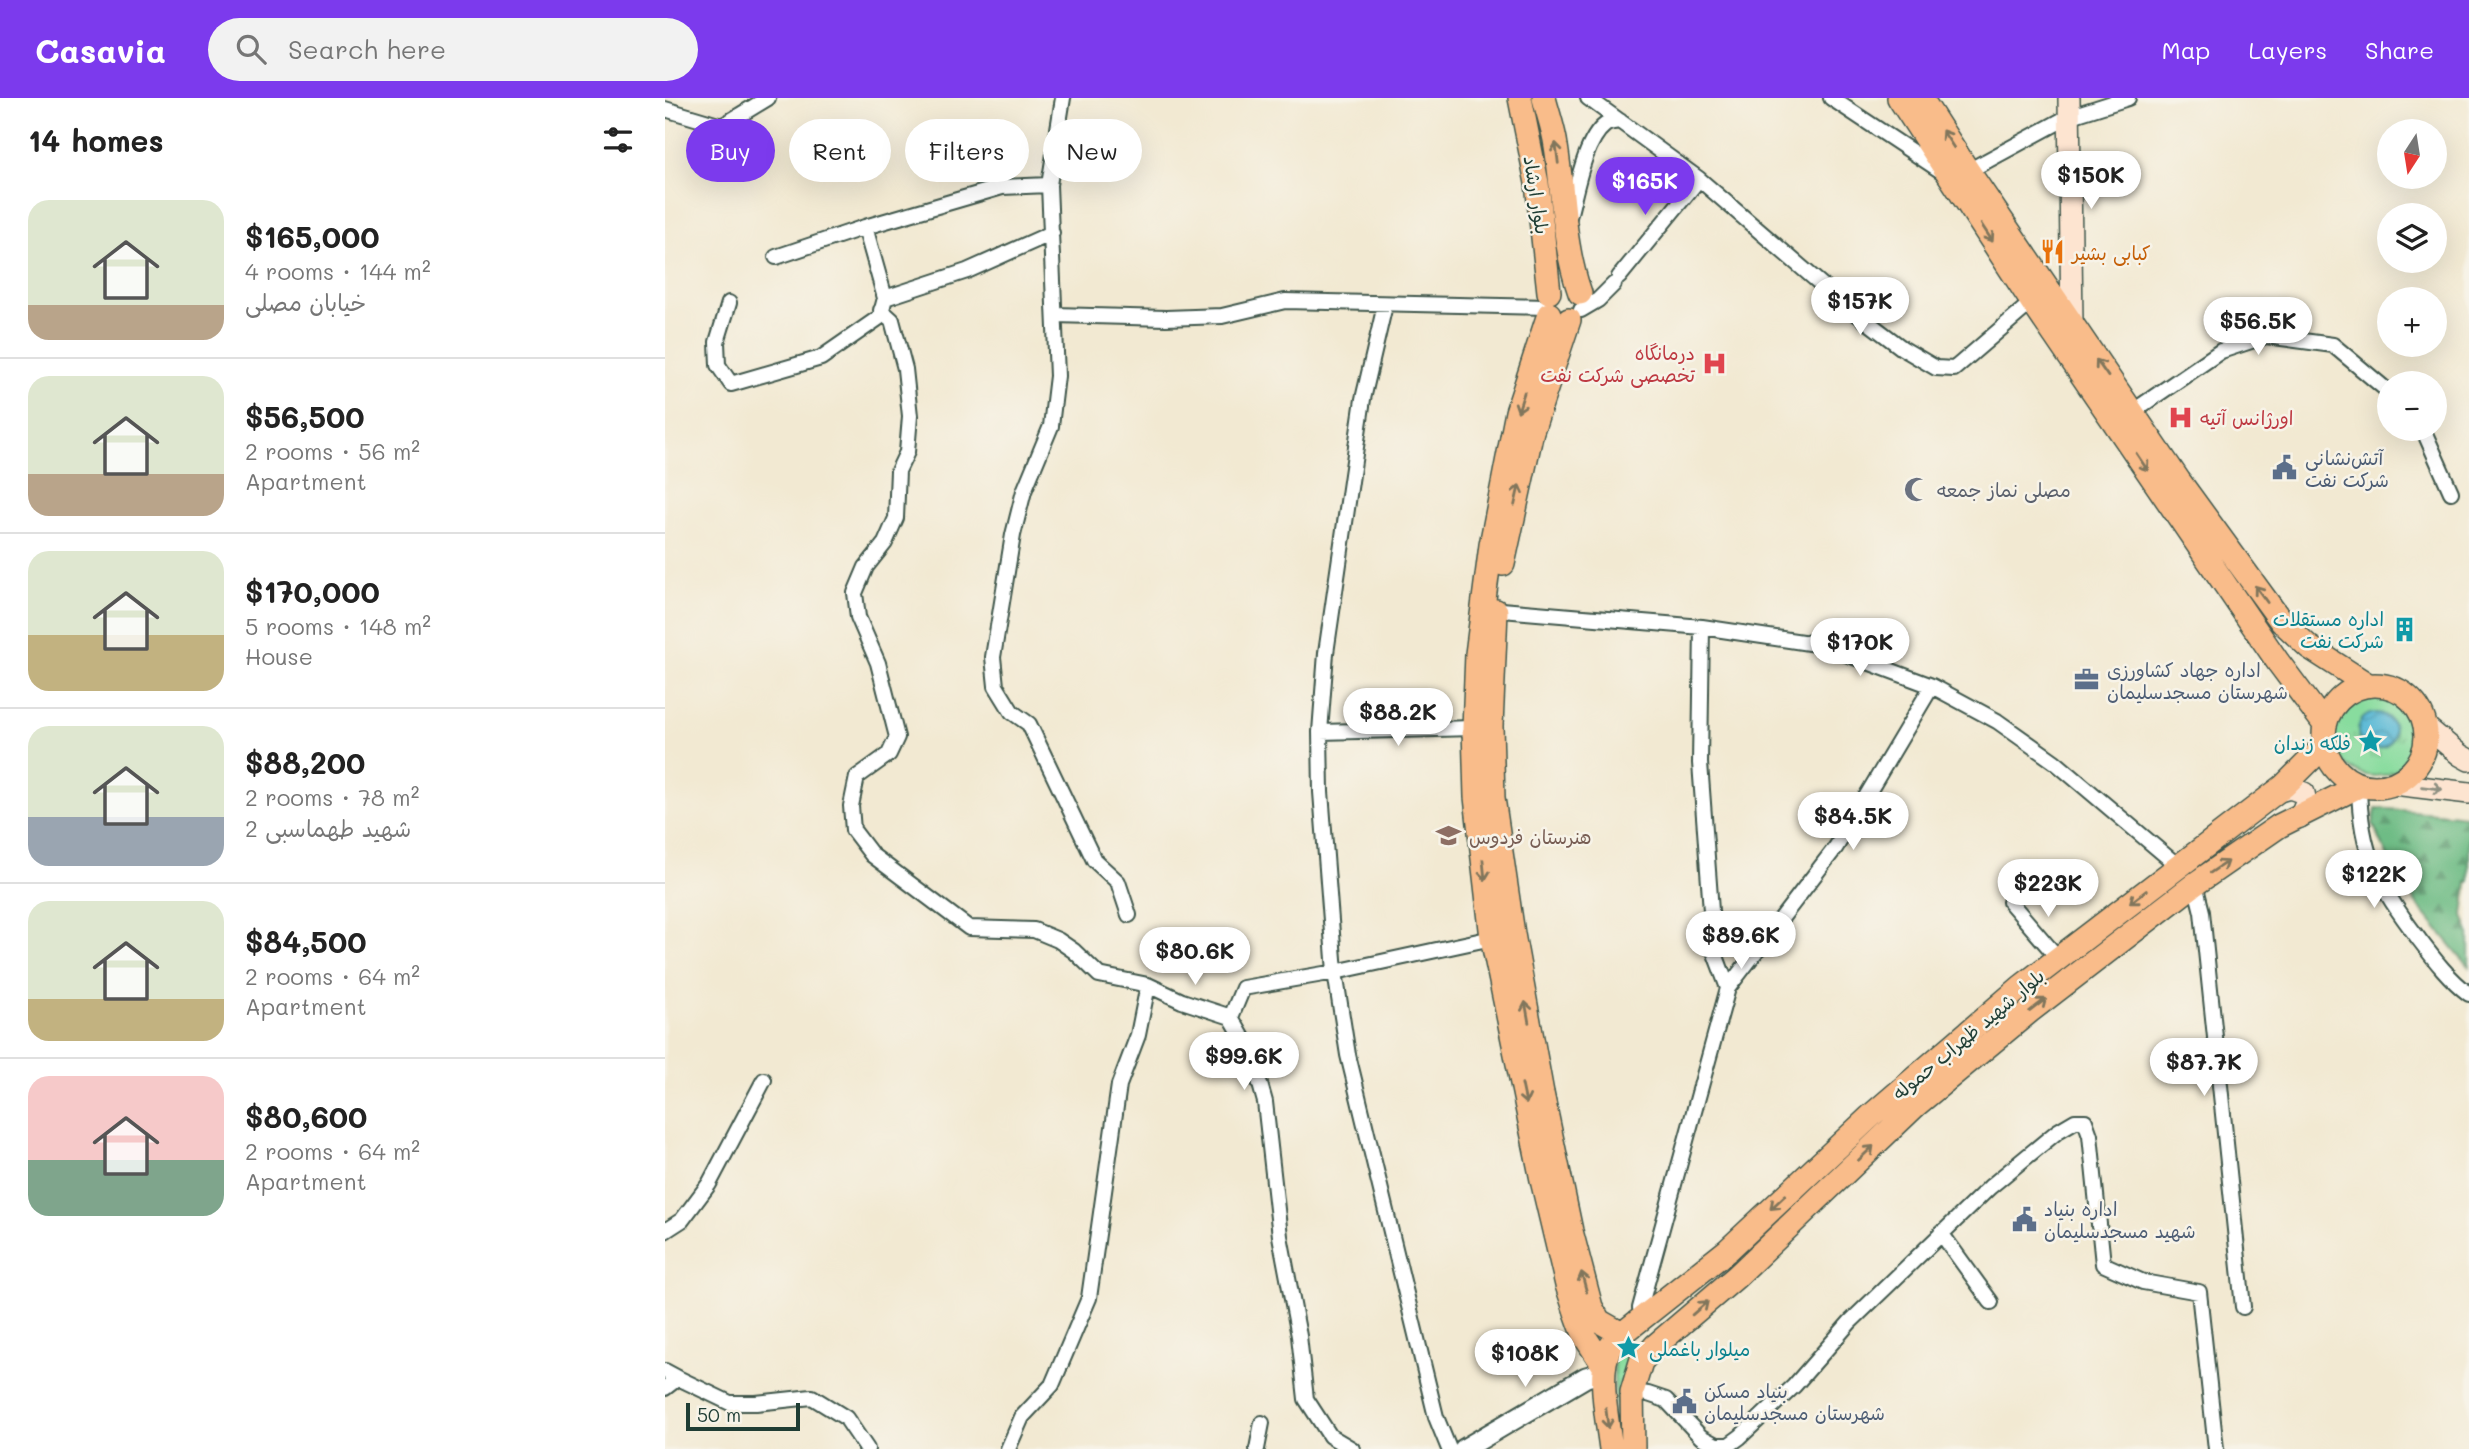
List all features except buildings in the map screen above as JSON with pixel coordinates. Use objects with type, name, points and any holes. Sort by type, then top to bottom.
[{"type":"main road","name":"بلوار ارشاد","points":[[1520,98],[1562,306]]},
{"type":"main road","name":"بلوار ارشاد","points":[[1544,98],[1556,145],[1565,232],[1573,272],[1562,306]]},
{"type":"main road","points":[[1899,98],[1959,174],[2072,324],[2281,621],[2309,646],[2368,685],[2391,688],[2402,693],[2419,709],[2426,738],[2424,752],[2413,770],[2394,784],[2383,787],[2359,786],[2336,770],[2329,759],[2325,736],[2283,668],[2032,302],[1959,174],[1921,98]]},
{"type":"main road","points":[[2069,107],[2072,324]]},
{"type":"main road","points":[[1562,306],[1506,547],[1488,609],[1474,728],[1476,797],[1492,938],[1542,1180],[1567,1285],[1585,1336],[1605,1374]]},
{"type":"main road","points":[[1488,609],[1493,798],[1513,934],[1571,1231],[1591,1307],[1599,1321],[1622,1334],[1637,1333],[1656,1347]]},
{"type":"main road","points":[[2283,668],[2305,670],[2309,665],[2309,646]]},
{"type":"main road","points":[[2325,736],[2336,703],[2345,694],[2368,685]]},
{"type":"main road","points":[[2424,724],[2469,760]]},
{"type":"main road","name":"بلوار شهید ظهراب حموله","points":[[1622,1334],[1728,1251],[1873,1114],[2021,987],[2276,792],[2325,736]]},
{"type":"main road","points":[[2394,784],[2469,793]]},
{"type":"main road","name":"بلوار شهید ظهراب حموله","points":[[1656,1347],[1736,1277],[1915,1106],[2030,1011],[2195,884],[2279,826],[2359,786]]},
{"type":"main road","points":[[2276,792],[2290,788],[2304,793],[2306,802],[2300,817]]},
{"type":"main road","points":[[1644,1315],[1656,1347]]},
{"type":"main road","points":[[1611,1449],[1605,1374],[1610,1348],[1622,1334]]},
{"type":"main road","points":[[1633,1449],[1632,1390],[1636,1372],[1656,1347]]},
{"type":"street","points":[[665,109],[722,126],[768,98]]},
{"type":"street","points":[[1063,98],[1049,185],[1057,376],[1051,426],[1024,491],[1013,535],[993,657],[996,686],[1012,712],[1030,724],[1094,860],[1118,882],[1129,915]]},
{"type":"street","points":[[1588,98],[1699,180],[1845,304],[1902,348],[1936,368],[1954,369],[2032,302]]},
{"type":"street","points":[[1831,98],[1959,174],[2069,107],[2128,98]]},
{"type":"street","points":[[1565,232],[1587,151],[1598,131],[1607,122],[1620,121]]},
{"type":"street","points":[[1055,315],[1166,318],[1221,316],[1285,301],[1385,305],[1562,306],[1598,299],[1617,281],[1699,180]]},
{"type":"street","points":[[776,257],[865,227],[1002,187],[1049,185]]},
{"type":"street","points":[[865,227],[883,304],[893,320],[905,369],[910,416],[907,452],[898,471],[896,518],[885,543],[866,567],[855,593],[858,617],[879,663],[897,737],[889,754],[857,777],[851,806],[853,831],[872,855],[969,928],[1034,930],[1058,940],[1074,951],[1099,975],[1148,985],[1182,1001],[1231,1017],[1251,1052],[1265,1102],[1280,1236],[1299,1336],[1306,1399],[1330,1436],[1352,1449]]},
{"type":"street","points":[[883,304],[967,271],[1052,233]]},
{"type":"street","points":[[729,303],[717,342],[718,365],[731,384],[821,358],[880,317],[883,304]]},
{"type":"street","points":[[1385,305],[1363,399],[1326,653],[1320,732],[1321,792],[1335,972],[1348,1055],[1436,1417],[1449,1449]]},
{"type":"street","points":[[2132,412],[2221,351],[2266,336],[2333,345],[2377,382]]},
{"type":"street","points":[[2428,441],[2451,492]]},
{"type":"street","points":[[1488,609],[1702,627],[1822,645],[1932,686],[1997,721],[2055,762],[2178,866]]},
{"type":"street","points":[[1702,627],[1700,762],[1714,951],[1728,988]]},
{"type":"street","points":[[1644,1315],[1640,1308],[1728,988],[1836,847],[1932,686]]},
{"type":"street","points":[[1320,732],[1474,728]]},
{"type":"street","points":[[2359,786],[2361,828],[2367,851],[2387,897],[2453,982],[2469,994]]},
{"type":"street","points":[[2195,884],[2202,912],[2243,1307]]},
{"type":"street","points":[[2010,902],[2058,958]]},
{"type":"street","points":[[1231,1017],[1243,988],[1335,972],[1492,938]]},
{"type":"street","points":[[1008,1449],[1023,1417],[1052,1385],[1089,1298],[1119,1085],[1138,1035],[1148,985]]},
{"type":"street","points":[[665,1231],[682,1220],[709,1184],[764,1080]]},
{"type":"street","points":[[1632,1390],[1666,1400],[1701,1437],[1716,1445],[1729,1445],[1794,1385],[1850,1322],[1990,1187],[2058,1131],[2075,1121],[2085,1121],[2090,1135],[2103,1264],[2143,1282],[2199,1292],[2216,1449]]},
{"type":"street","points":[[1941,1233],[1991,1302]]},
{"type":"street","points":[[1464,1449],[1586,1377],[1605,1374]]},
{"type":"street","points":[[665,1388],[671,1375],[730,1403],[812,1397],[846,1418],[867,1449]]},
{"type":"street","points":[[1257,1449],[1262,1423]]},
{"type":"green space","points":[[2375,692],[2398,699],[2410,711],[2417,734],[2410,757],[2398,769],[2375,776],[2352,769],[2340,757],[2333,734],[2340,711],[2352,699]]},
{"type":"green space","points":[[2376,808],[2469,816],[2469,882],[2463,915],[2469,933],[2469,967],[2415,902],[2393,868],[2373,824]]},
{"type":"green space","points":[[1622,1352],[1630,1356],[1631,1362],[1623,1439],[1619,1441],[1613,1356]]},
{"type":"water","points":[[2376,713],[2389,718],[2394,731],[2389,744],[2376,749],[2363,744],[2358,731],[2363,718]]},
{"type":"place","name":"کبابی بشیر","points":[[2052,252]]},
{"type":"place","name":"درمانگاه تخصصی شرکت نفت","points":[[1715,363]]},
{"type":"place","name":"اورژانس آتیه","points":[[2180,417]]},
{"type":"place","name":"آتش‌نشانی شرکت نفت","points":[[2285,468]]},
{"type":"place","name":"مصلی نماز جمعه","points":[[1917,489]]},
{"type":"place","name":"اداره مستقلات شرکت نفت","points":[[2404,629]]},
{"type":"place","name":"اداره جهاد کشاورزی شهرستان مسجدسلیمان","points":[[2087,680]]},
{"type":"place","name":"فلکه زندان","points":[[2371,742]]},
{"type":"place","name":"هنرستان فردوس","points":[[1449,836]]},
{"type":"place","name":"اداره بنیاد شهید مسجدسلیمان","points":[[2024,1219]]},
{"type":"place","name":"میلوار باغملی","points":[[1629,1348]]},
{"type":"place","name":"بنیاد مسکن شهرستان مسجدسلیمان","points":[[1684,1401]]}]
